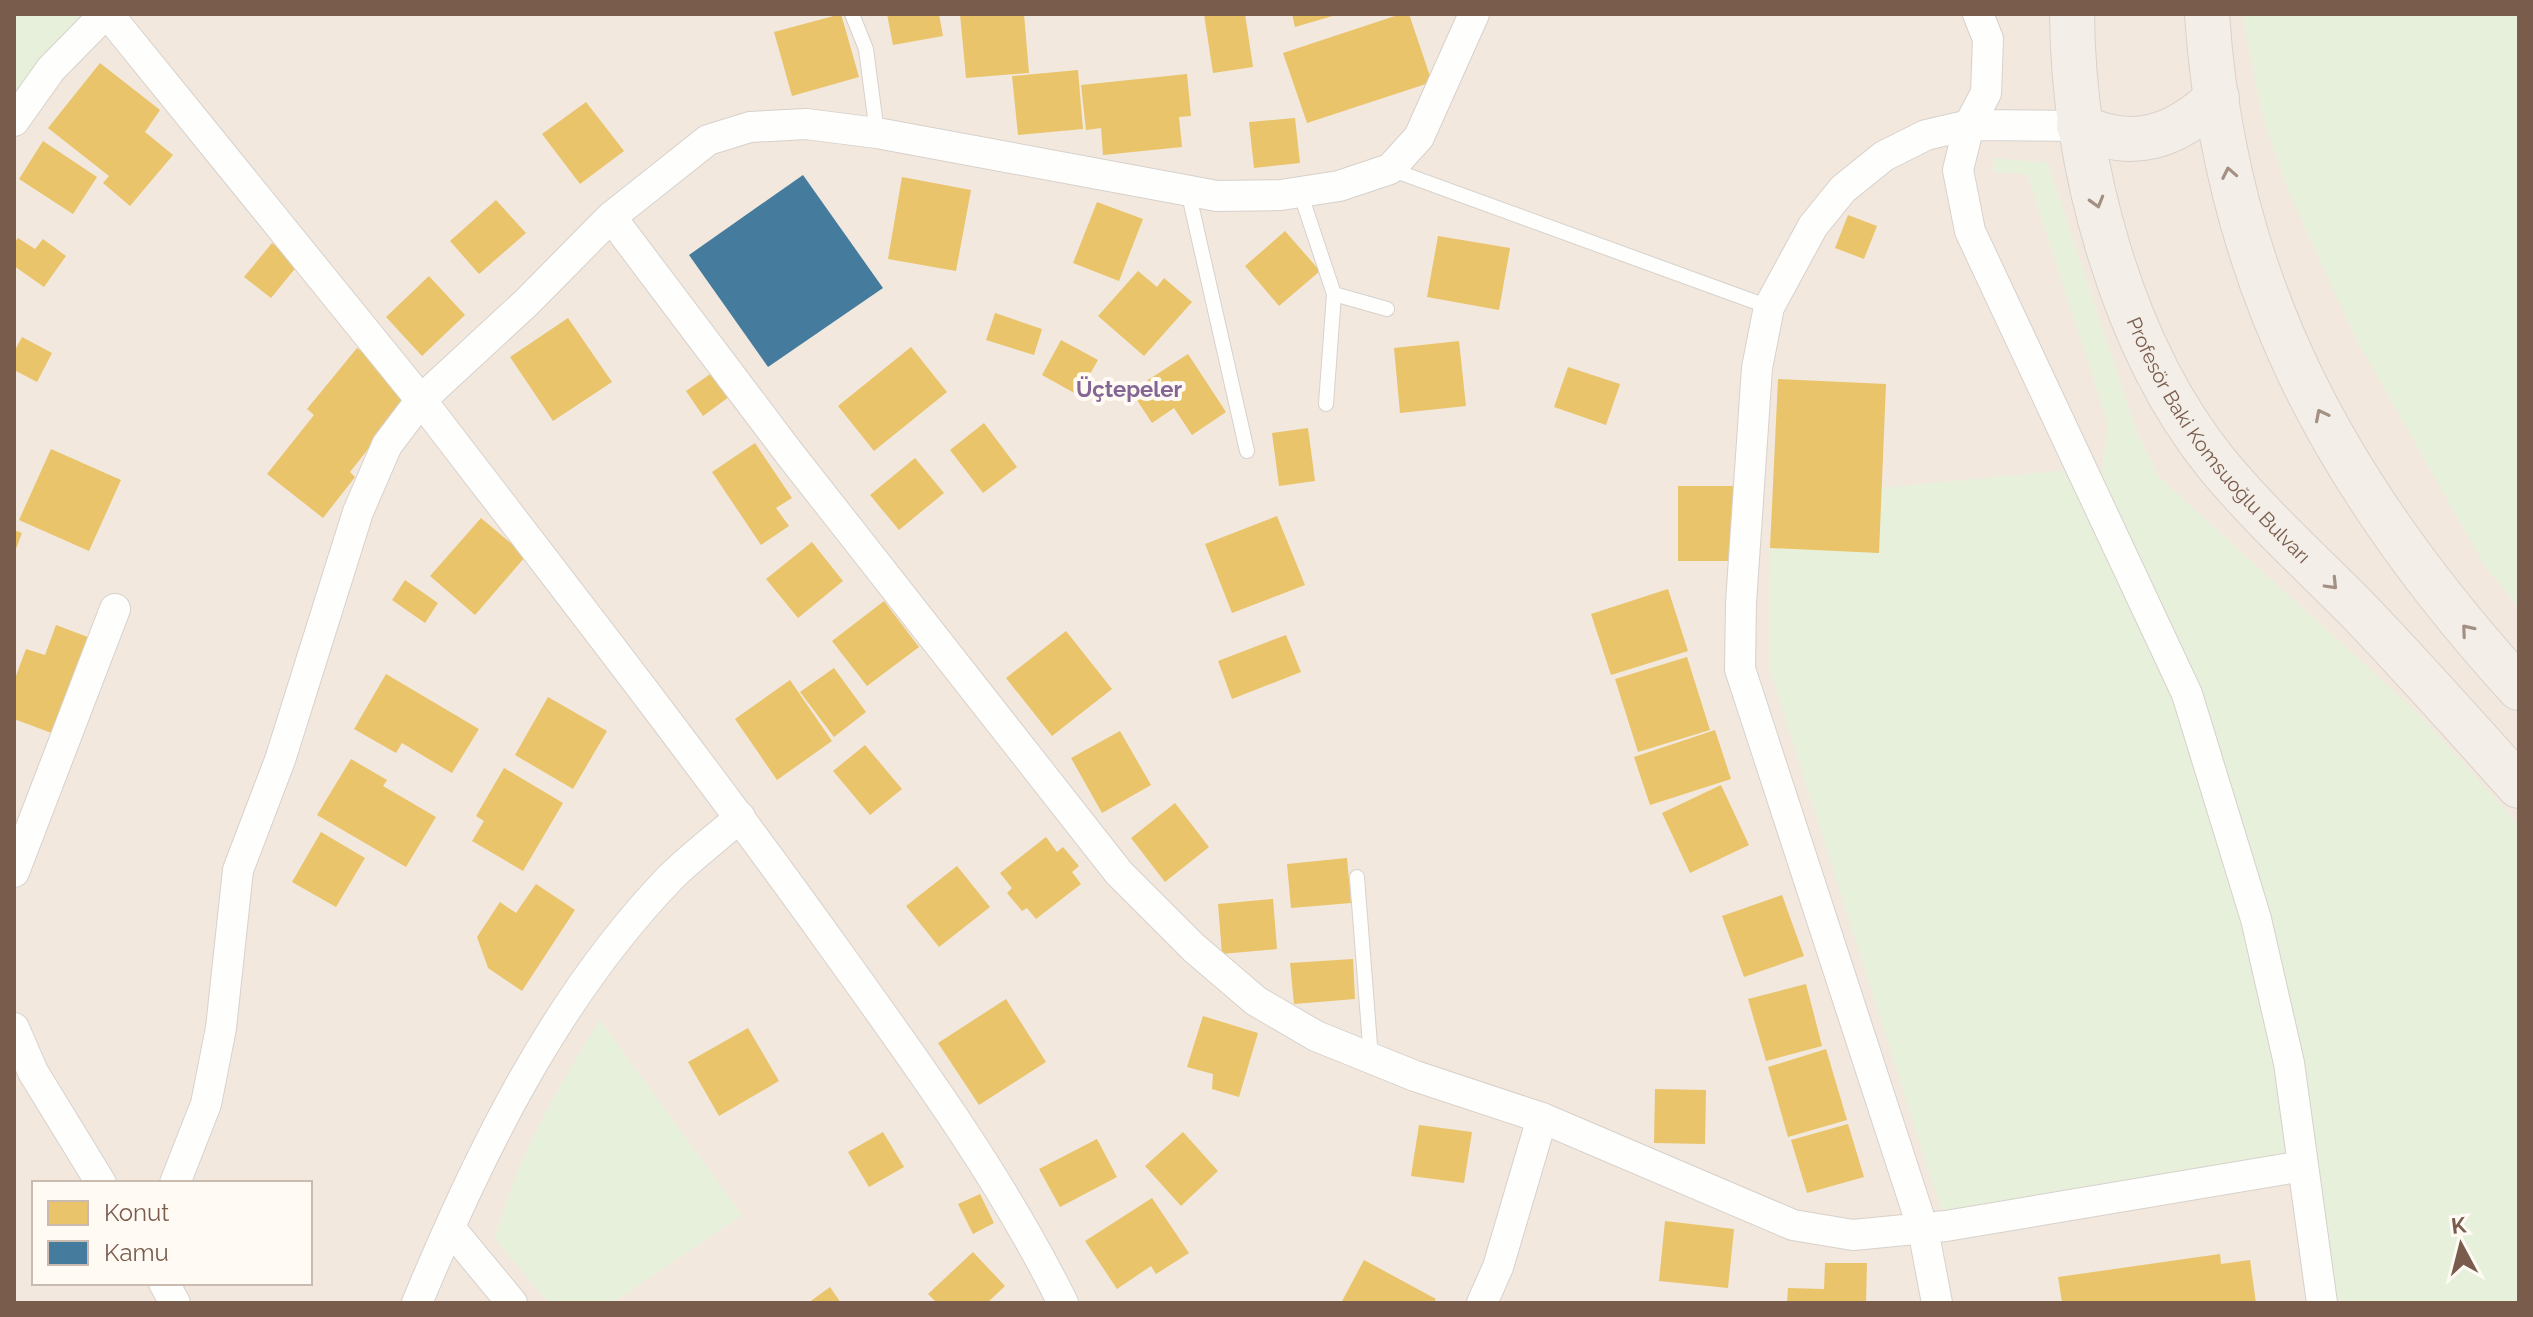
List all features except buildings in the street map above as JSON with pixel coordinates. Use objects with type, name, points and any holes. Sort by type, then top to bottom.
[{"type":"main road","points":[[2207,14],[2217,98],[2244,237],[2295,366],[2330,433],[2397,539],[2471,636],[2519,688]]},
{"type":"main road","name":"Profesör Baki Komsuoğlu Bulvarı","points":[[2079,21],[2079,126],[2094,194],[2127,297],[2181,411],[2234,483],[2388,642],[2519,786]]},
{"type":"main road","points":[[2079,126],[2105,139],[2139,139],[2191,122],[2217,98]]},
{"type":"street","points":[[14,121],[51,69],[107,14],[421,400],[740,817],[947,1104],[1028,1232],[1063,1303]]},
{"type":"street","points":[[176,1181],[206,1104],[221,1028],[238,870],[280,760],[358,512],[387,445],[421,400],[526,303],[611,217],[708,140],[750,127],[806,124],[877,133],[1217,196],[1300,192],[1339,186],[1390,169],[1419,137],[1474,14]]},
{"type":"street","points":[[1978,14],[1988,39],[1986,93],[1969,125],[1958,170],[1970,231],[2187,694],[2256,919],[2289,1063],[2322,1303]]},
{"type":"street","points":[[1937,1303],[1923,1229],[1740,669],[1741,603],[1757,368],[1769,307],[1813,226],[1843,189],[1884,156],[1926,135],[1969,125],[2079,126]]},
{"type":"street","points":[[611,217],[789,453],[1119,873],[1194,948],[1256,1001],[1316,1036],[1371,1059],[1542,1118],[1793,1225],[1853,1235],[1923,1229],[2303,1166]]},
{"type":"street","points":[[14,872],[22,820],[115,609]]},
{"type":"street","points":[[417,1303],[480,1161],[553,1028],[610,949],[672,877],[740,817]]},
{"type":"street","points":[[14,1028],[33,1072],[100,1181]]},
{"type":"street","points":[[1482,1303],[1498,1267],[1542,1118]]},
{"type":"street","points":[[450,1228],[512,1303]]},
{"type":"street","points":[[165,1285],[175,1303]]},
{"type":"lane","points":[[852,14],[866,49],[877,133]]},
{"type":"lane","points":[[1390,169],[1769,307]]},
{"type":"lane","points":[[1188,190],[1247,451]]},
{"type":"lane","points":[[1300,192],[1334,294],[1326,404]]},
{"type":"lane","points":[[1334,294],[1387,309]]},
{"type":"lane","points":[[1357,877],[1371,1059]]},
{"type":"shaded area","points":[[14,14],[2519,14],[2519,1303],[14,1303]]},
{"type":"green space","points":[[14,14],[105,14],[14,121]]},
{"type":"green space","points":[[2242,14],[2519,14],[2519,608],[2486,568],[2355,337],[2288,190],[2263,118]]},
{"type":"green space","points":[[1993,158],[2048,163],[2137,432],[2159,477],[2420,715],[2519,825],[2519,1303],[2322,1303],[2303,1167],[1946,1226],[1769,667],[1770,548],[1881,488],[2079,469],[2097,505],[2108,424],[2027,174],[1993,172]]},
{"type":"green space","points":[[600,1020],[742,1215],[612,1303],[549,1303],[495,1239],[526,1153],[568,1072]]},
{"type":"district","name":"Üçtepeler","points":[[1129,389]]}]
